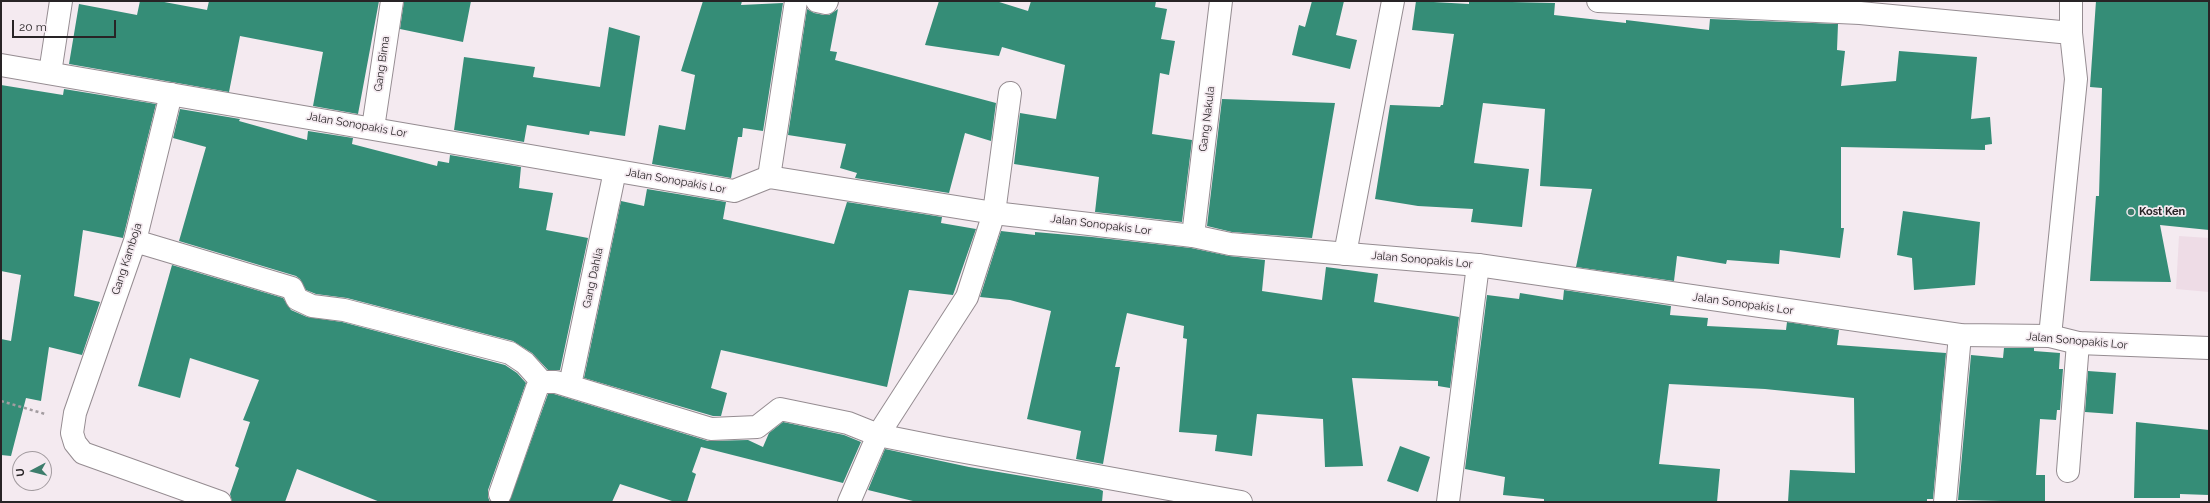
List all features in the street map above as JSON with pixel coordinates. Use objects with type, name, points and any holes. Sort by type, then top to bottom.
[{"type":"street","points":[[50,73],[61,1]]},
{"type":"street","name":"Gang Bima","points":[[373,128],[392,1]]},
{"type":"street","points":[[769,177],[796,1]]},
{"type":"street","points":[[817,1],[826,3],[826,1]]},
{"type":"street","name":"Gang Nakula","points":[[1193,236],[1221,1]]},
{"type":"street","points":[[1345,254],[1393,1]]},
{"type":"street","points":[[1598,1],[1860,13],[2071,33]]},
{"type":"street","points":[[2050,336],[2076,78],[2071,33],[2071,1]]},
{"type":"street","name":"Jalan Sonopakis Lor","points":[[1,64],[734,191],[769,177],[994,213],[1193,236],[1230,244],[1478,265],[1960,335],[2050,336],[2078,343],[2209,348]]},
{"type":"street","points":[[849,502],[878,435],[967,297],[994,213],[1010,93]]},
{"type":"street","name":"Gang Kamboja","points":[[72,422],[135,241],[172,94]]},
{"type":"street","name":"Gang Dahlia","points":[[570,385],[615,171]]},
{"type":"street","points":[[135,241],[292,288],[297,299],[312,306],[344,310],[510,354],[520,359],[542,382],[556,382],[570,385],[711,429],[757,427],[780,409],[848,423],[878,435],[1203,499],[1241,502]]},
{"type":"street","points":[[1448,502],[1478,265]]},
{"type":"street","points":[[1945,502],[1960,335]]},
{"type":"street","points":[[2068,471],[2078,343]]},
{"type":"street","points":[[500,494],[537,388],[542,382]]},
{"type":"street","points":[[72,422],[72,433],[75,443],[83,453],[220,502]]},
{"type":"path","points":[[1,401],[72,422]]},
{"type":"shaded area","points":[[2179,236],[2209,238],[2209,292],[2176,289]]},
{"type":"building","points":[[140,1],[159,1],[207,10],[209,1],[379,1],[358,114],[313,106],[323,52],[240,36],[229,92],[69,64],[79,4],[137,15]]},
{"type":"building","points":[[404,1],[471,1],[463,42],[400,29]]},
{"type":"building","points":[[703,1],[742,1],[741,5],[783,3],[763,131],[743,128],[742,137],[738,137],[731,178],[652,164],[659,125],[685,130],[695,75],[681,71]]},
{"type":"building","points":[[939,1],[996,1],[1028,11],[1031,1],[1156,1],[1155,7],[1167,9],[1161,39],[1175,41],[1169,75],[1160,73],[1152,134],[1192,140],[1182,222],[1095,212],[1099,177],[1014,164],[1020,113],[1056,119],[1065,65],[1002,47],[999,56],[925,45]]},
{"type":"building","points":[[1312,1],[1344,1],[1336,35],[1357,40],[1350,69],[1292,55],[1299,25],[1305,27]]},
{"type":"building","points":[[1416,1],[1469,4],[1469,1],[1555,3],[1554,15],[1626,23],[1626,20],[1709,30],[1710,19],[1838,24],[1837,50],[1845,51],[1841,86],[1896,81],[1899,51],[1977,57],[1971,119],[1990,117],[1992,144],[1985,145],[1985,150],[1841,147],[1841,228],[1844,228],[1840,258],[1780,250],[1779,264],[1727,260],[1726,264],[1677,256],[1674,281],[1576,267],[1592,189],[1540,186],[1545,109],[1483,103],[1474,163],[1529,169],[1522,227],[1471,222],[1473,209],[1418,206],[1375,199],[1390,105],[1440,107],[1443,105],[1454,34],[1412,30]]},
{"type":"building","points":[[2096,1],[2209,1],[2209,230],[2160,225],[2171,282],[2090,281],[2096,196],[2099,196],[2102,88],[2090,87]]},
{"type":"building","points":[[807,9],[814,13],[829,15],[838,9],[830,51],[837,52],[835,60],[996,103],[991,141],[965,133],[949,193],[855,178],[857,173],[840,168],[846,144],[788,135]]},
{"type":"building","points":[[609,27],[640,36],[625,136],[590,131],[589,135],[527,125],[524,142],[454,130],[464,57],[535,67],[533,77],[600,87]]},
{"type":"building","points":[[1,85],[63,95],[64,89],[156,104],[123,238],[83,230],[74,296],[100,302],[82,355],[49,347],[41,401],[26,398],[11,456],[1,455],[1,339],[11,341],[21,275],[1,271]]},
{"type":"building","points":[[1222,99],[1335,103],[1312,238],[1232,232],[1207,226]]},
{"type":"building","points":[[180,109],[240,119],[239,121],[307,140],[308,131],[353,138],[352,144],[437,166],[438,161],[449,163],[450,155],[521,167],[519,188],[553,193],[546,230],[588,238],[560,370],[548,370],[532,353],[513,341],[347,298],[316,294],[306,290],[300,279],[296,276],[179,241],[206,147],[173,138]]},
{"type":"building","points":[[647,189],[726,202],[723,219],[834,244],[847,202],[942,217],[941,223],[976,229],[953,295],[909,290],[887,387],[721,350],[711,388],[727,393],[721,416],[713,416],[584,378],[621,201],[644,206]]},
{"type":"building","points":[[1903,211],[1980,222],[1975,285],[1914,290],[1912,258],[1897,255]]},
{"type":"building","points":[[1001,231],[1035,235],[1035,232],[1092,237],[1191,248],[1229,256],[1265,260],[1262,291],[1322,300],[1326,267],[1378,274],[1374,302],[1459,317],[1450,388],[1438,386],[1438,381],[1352,378],[1363,466],[1325,467],[1323,419],[1257,414],[1252,456],[1215,451],[1217,435],[1179,432],[1187,339],[1183,338],[1184,326],[1127,313],[1115,367],[1120,367],[1103,464],[1076,459],[1081,431],[1027,419],[1051,311],[1010,300],[980,297]]},
{"type":"building","points":[[172,265],[283,298],[291,310],[307,317],[342,322],[505,365],[517,373],[526,383],[488,490],[490,502],[380,502],[297,469],[285,502],[232,502],[230,494],[239,468],[235,466],[250,422],[243,420],[259,380],[190,358],[180,398],[138,386]]},
{"type":"building","points":[[1564,290],[1671,306],[1670,315],[1708,318],[1707,326],[1786,330],[1787,322],[1839,330],[1837,345],[1946,353],[1933,499],[1927,499],[1927,502],[1788,502],[1790,470],[1855,473],[1854,398],[1765,389],[1669,384],[1659,464],[1720,469],[1717,502],[1544,502],[1544,499],[1503,495],[1505,477],[1465,469],[1487,295],[1519,299],[1520,293],[1563,300]]},
{"type":"building","points":[[2004,348],[2034,348],[2034,351],[2060,353],[2059,369],[2063,369],[2060,410],[2057,410],[2056,420],[2040,419],[2036,475],[2045,475],[2045,502],[1958,500],[1971,355],[2003,358]]},
{"type":"building","points":[[2088,371],[2116,373],[2113,414],[2085,412]]},
{"type":"building","points":[[548,394],[554,394],[708,441],[748,440],[763,447],[769,433],[783,422],[844,435],[861,442],[843,483],[701,447],[692,472],[696,474],[687,502],[675,502],[620,484],[612,502],[509,502]]},
{"type":"building","points":[[2136,422],[2209,430],[2209,495],[2180,494],[2180,498],[2134,498]]},
{"type":"building","points":[[1400,446],[1430,457],[1418,492],[1387,481]]},
{"type":"building","points":[[885,449],[969,467],[1099,489],[1103,491],[1102,502],[917,502],[868,490]]},
{"type":"place","name":"Kost Ken","points":[[2131,212]]}]
